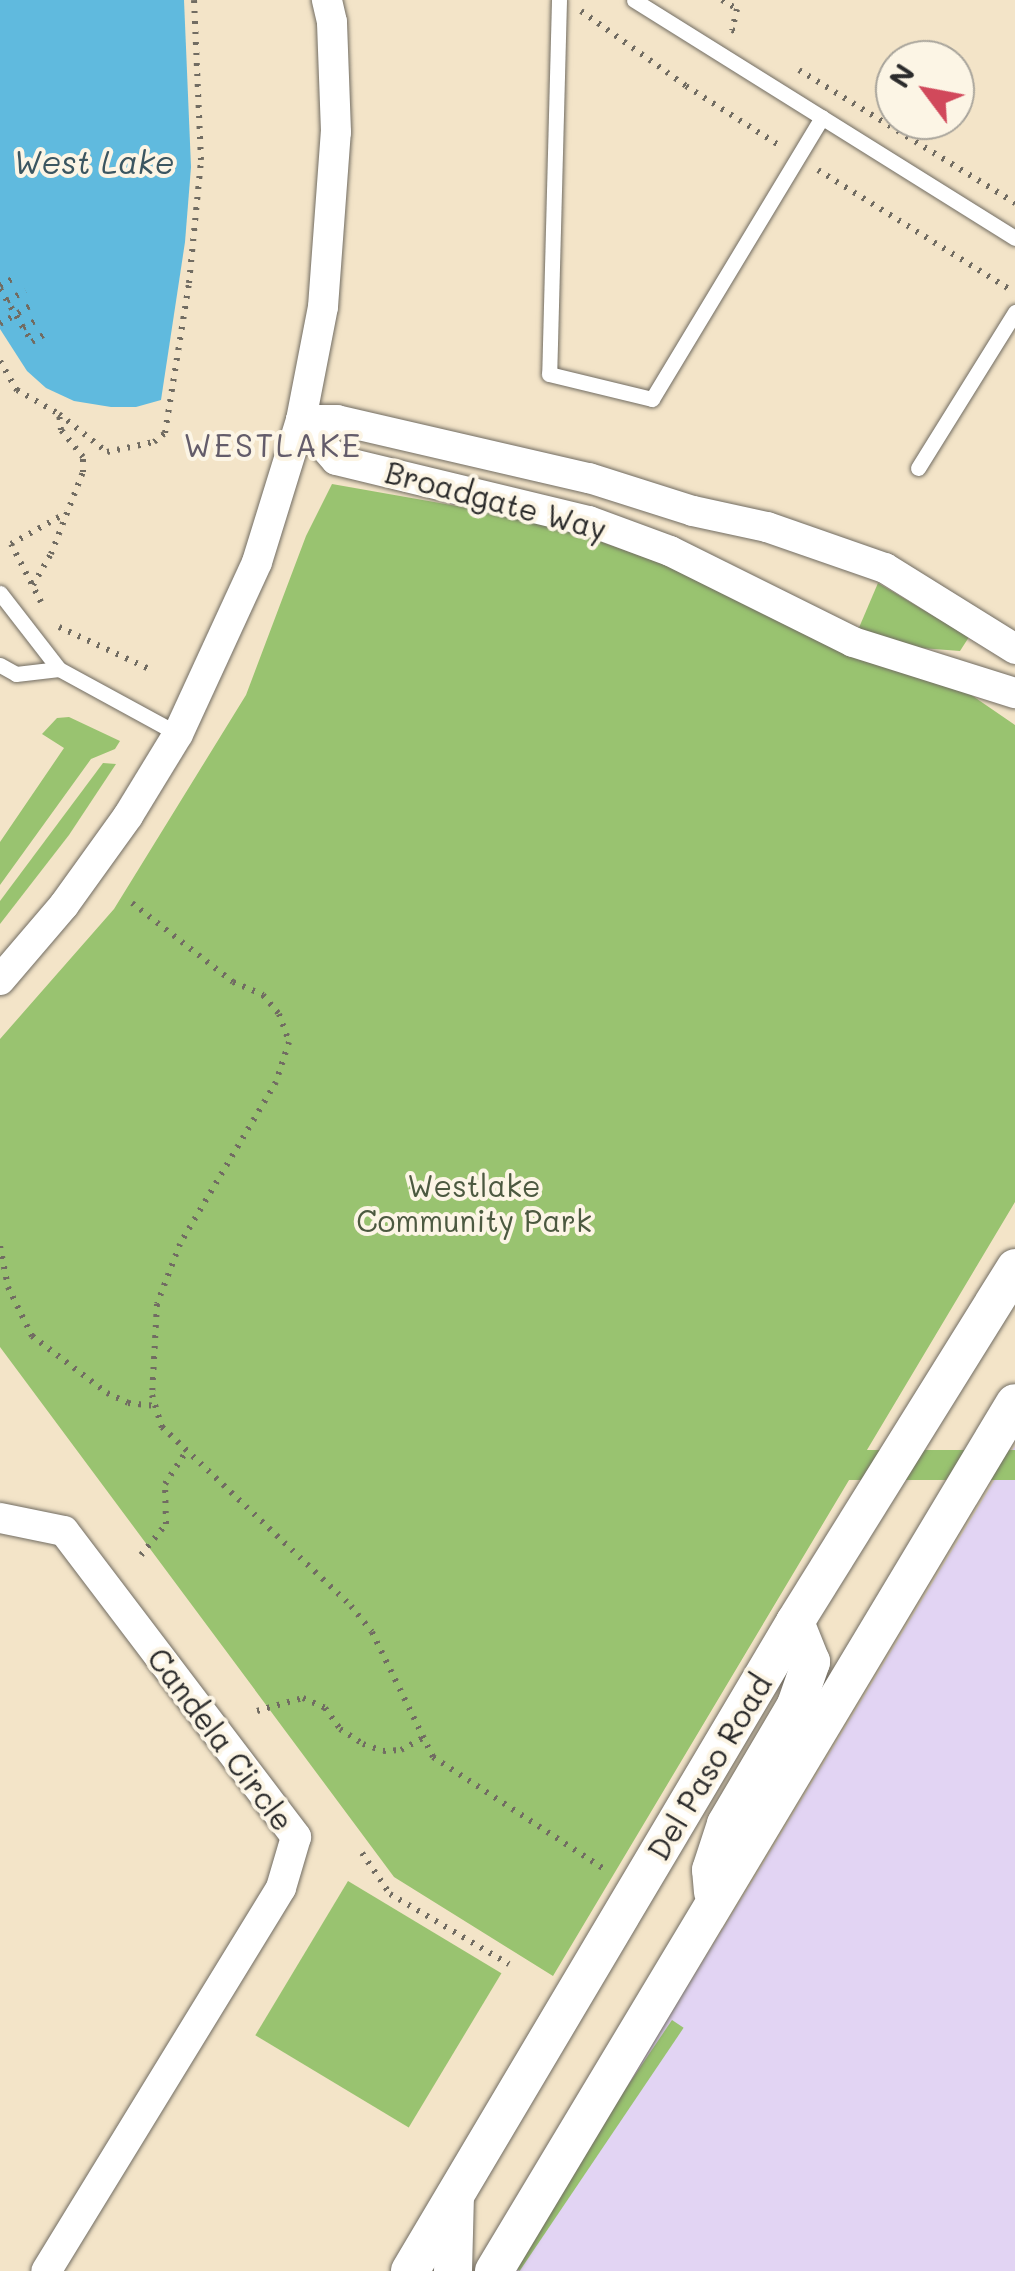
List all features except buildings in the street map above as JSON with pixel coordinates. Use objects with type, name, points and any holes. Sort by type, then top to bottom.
[{"type":"street","points":[[0,980],[64,906],[128,816],[178,734],[258,562],[300,420],[323,306],[336,132],[327,0]]},
{"type":"street","name":"Broadgate Way","points":[[300,420],[337,420],[589,478],[693,511],[767,527],[884,568],[1015,649]]},
{"type":"street","name":"Broadgate Way","points":[[300,420],[336,460],[589,522],[670,551],[853,642],[1015,693]]},
{"type":"street","name":"Del Paso Road","points":[[410,2271],[795,1622],[1015,1268]]},
{"type":"street","points":[[494,2271],[1015,1403]]},
{"type":"street","name":"Candela Circle","points":[[0,1518],[64,1531],[296,1837],[281,1888],[46,2271]]},
{"type":"street","points":[[714,1904],[711,1870],[726,1824],[796,1705],[812,1662],[795,1622]]},
{"type":"street","points":[[454,2271],[456,2195]]},
{"type":"lane","points":[[559,0],[548,374],[652,399],[822,117]]},
{"type":"lane","points":[[634,0],[1015,238]]},
{"type":"lane","points":[[918,468],[1015,312]]},
{"type":"lane","points":[[0,593],[59,670],[178,734]]},
{"type":"lane","points":[[0,665],[16,674],[59,670]]},
{"type":"path","points":[[0,361],[17,390],[58,414],[107,452],[154,442],[165,433],[189,283],[201,160],[194,0]]},
{"type":"path","points":[[722,0],[737,9],[732,30],[748,39]]},
{"type":"path","points":[[794,67],[1015,203]]},
{"type":"path","points":[[17,276],[0,288],[7,301],[32,342],[48,332]]},
{"type":"path","points":[[7,301],[25,290]]},
{"type":"path","points":[[0,324],[33,304]]},
{"type":"path","points":[[24,328],[40,318]]},
{"type":"path","points":[[33,586],[83,472],[83,458],[61,430],[58,414]]},
{"type":"path","points":[[46,611],[11,544],[66,514]]},
{"type":"path","points":[[52,624],[149,669]]},
{"type":"path","points":[[132,903],[233,982],[263,995],[278,1014],[289,1042],[276,1082],[180,1244],[157,1304],[152,1379],[162,1427],[351,1606],[372,1632],[434,1757],[604,1870]]},
{"type":"path","points":[[0,1246],[8,1287],[32,1336],[107,1393],[128,1404],[156,1406]]},
{"type":"path","points":[[141,1556],[166,1524],[164,1484],[185,1452]]},
{"type":"path","points":[[257,1711],[302,1698],[325,1708],[340,1729],[383,1751],[401,1750],[424,1738]]},
{"type":"path","points":[[362,1852],[390,1894],[509,1964]]},
{"type":"shaded area","points":[[1015,1446],[1015,2271],[511,2271],[755,1877]]},
{"type":"green space","name":"Westlake Community Park","points":[[332,484],[542,521],[712,581],[964,690],[1015,725],[1015,1202],[553,1976],[394,1877],[0,1347],[0,1039],[114,909],[246,695],[306,536]]},
{"type":"green space","points":[[878,583],[969,637],[960,651],[908,647],[858,630]]},
{"type":"green space","points":[[69,717],[120,741],[115,749],[91,759],[0,885],[0,842],[64,748],[42,734],[57,718]]},
{"type":"green space","points":[[103,763],[116,764],[69,835],[0,924],[0,901]]},
{"type":"green space","points":[[499,1450],[1015,1450],[1015,1480],[499,1480]]},
{"type":"green space","points":[[348,1881],[501,1973],[409,2127],[255,2035]]},
{"type":"green space","points":[[672,2020],[684,2028],[520,2271],[508,2263]]},
{"type":"water","name":"West Lake","points":[[0,0],[184,0],[191,167],[185,242],[161,400],[136,407],[74,401],[46,388],[27,371],[0,329]]},
{"type":"district","name":"WESTLAKE","points":[[273,444]]}]
